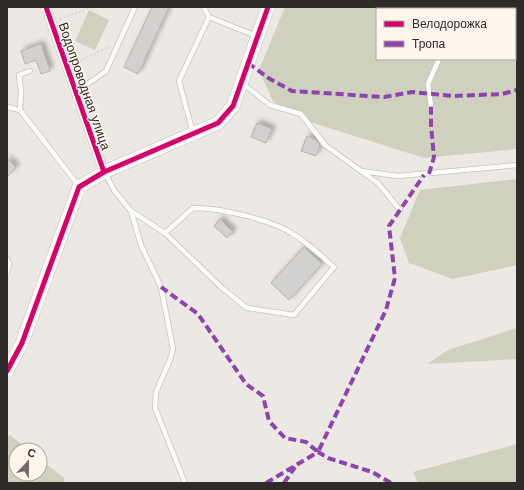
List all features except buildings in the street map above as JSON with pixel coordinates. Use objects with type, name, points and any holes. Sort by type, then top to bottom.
[{"type":"street","name":"Водопроводная улица","points":[[46,7],[104,172]]},
{"type":"street","points":[[7,371],[22,343],[79,187],[104,172],[218,123],[233,106],[268,7]]},
{"type":"lane","points":[[76,92],[106,71],[134,7]]},
{"type":"lane","points":[[204,7],[209,17],[257,37]]},
{"type":"lane","points":[[193,133],[179,81],[209,17]]},
{"type":"lane","points":[[431,106],[428,84],[439,60]]},
{"type":"lane","points":[[20,110],[21,91],[19,75],[30,71]]},
{"type":"lane","points":[[241,82],[270,105],[302,114],[325,146],[378,183],[400,210]]},
{"type":"lane","points":[[7,107],[20,110],[79,187]]},
{"type":"lane","points":[[361,171],[398,176],[517,165]]},
{"type":"lane","points":[[104,172],[114,190],[131,211],[165,233],[221,287],[247,308],[294,315],[334,267],[294,234],[272,223],[206,208],[192,208],[165,233]]},
{"type":"lane","points":[[131,211],[142,245],[161,287],[173,349],[170,360],[156,392],[155,408],[185,483]]},
{"type":"lane","points":[[7,259],[9,262],[7,273]]},
{"type":"path","points":[[51,23],[92,7]]},
{"type":"path","points":[[67,67],[119,41]]},
{"type":"green space","points":[[285,7],[517,7],[517,149],[424,158],[304,120],[273,101],[259,70]]},
{"type":"green space","points":[[89,10],[109,20],[95,50],[75,41]]},
{"type":"green space","points":[[517,179],[517,265],[453,279],[409,263],[400,238],[420,190]]},
{"type":"green space","points":[[517,328],[517,359],[427,364],[448,350]]},
{"type":"green space","points":[[10,435],[19,442],[8,442],[8,482],[48,482],[48,465],[64,478],[64,483],[7,483],[7,437]]},
{"type":"green space","points":[[517,444],[517,483],[418,483],[413,472]]},
{"type":"marked path","points":[[248,63],[270,79],[292,91],[384,97],[412,92],[453,96],[502,94],[517,90]]},
{"type":"marked path","points":[[429,174],[434,157],[431,106]]},
{"type":"marked path","points":[[161,287],[198,314],[246,384],[263,396],[269,421],[285,438],[306,442],[318,452],[386,310],[395,278],[389,226],[424,175]]},
{"type":"marked path","points":[[266,483],[318,452],[328,458],[372,472],[391,483]]},
{"type":"marked path","points":[[284,483],[295,467]]},
{"type":"cycle path","points":[[46,7],[104,172]]},
{"type":"cycle path","points":[[7,371],[22,343],[79,187],[104,172],[218,123],[233,106],[268,7]]}]
